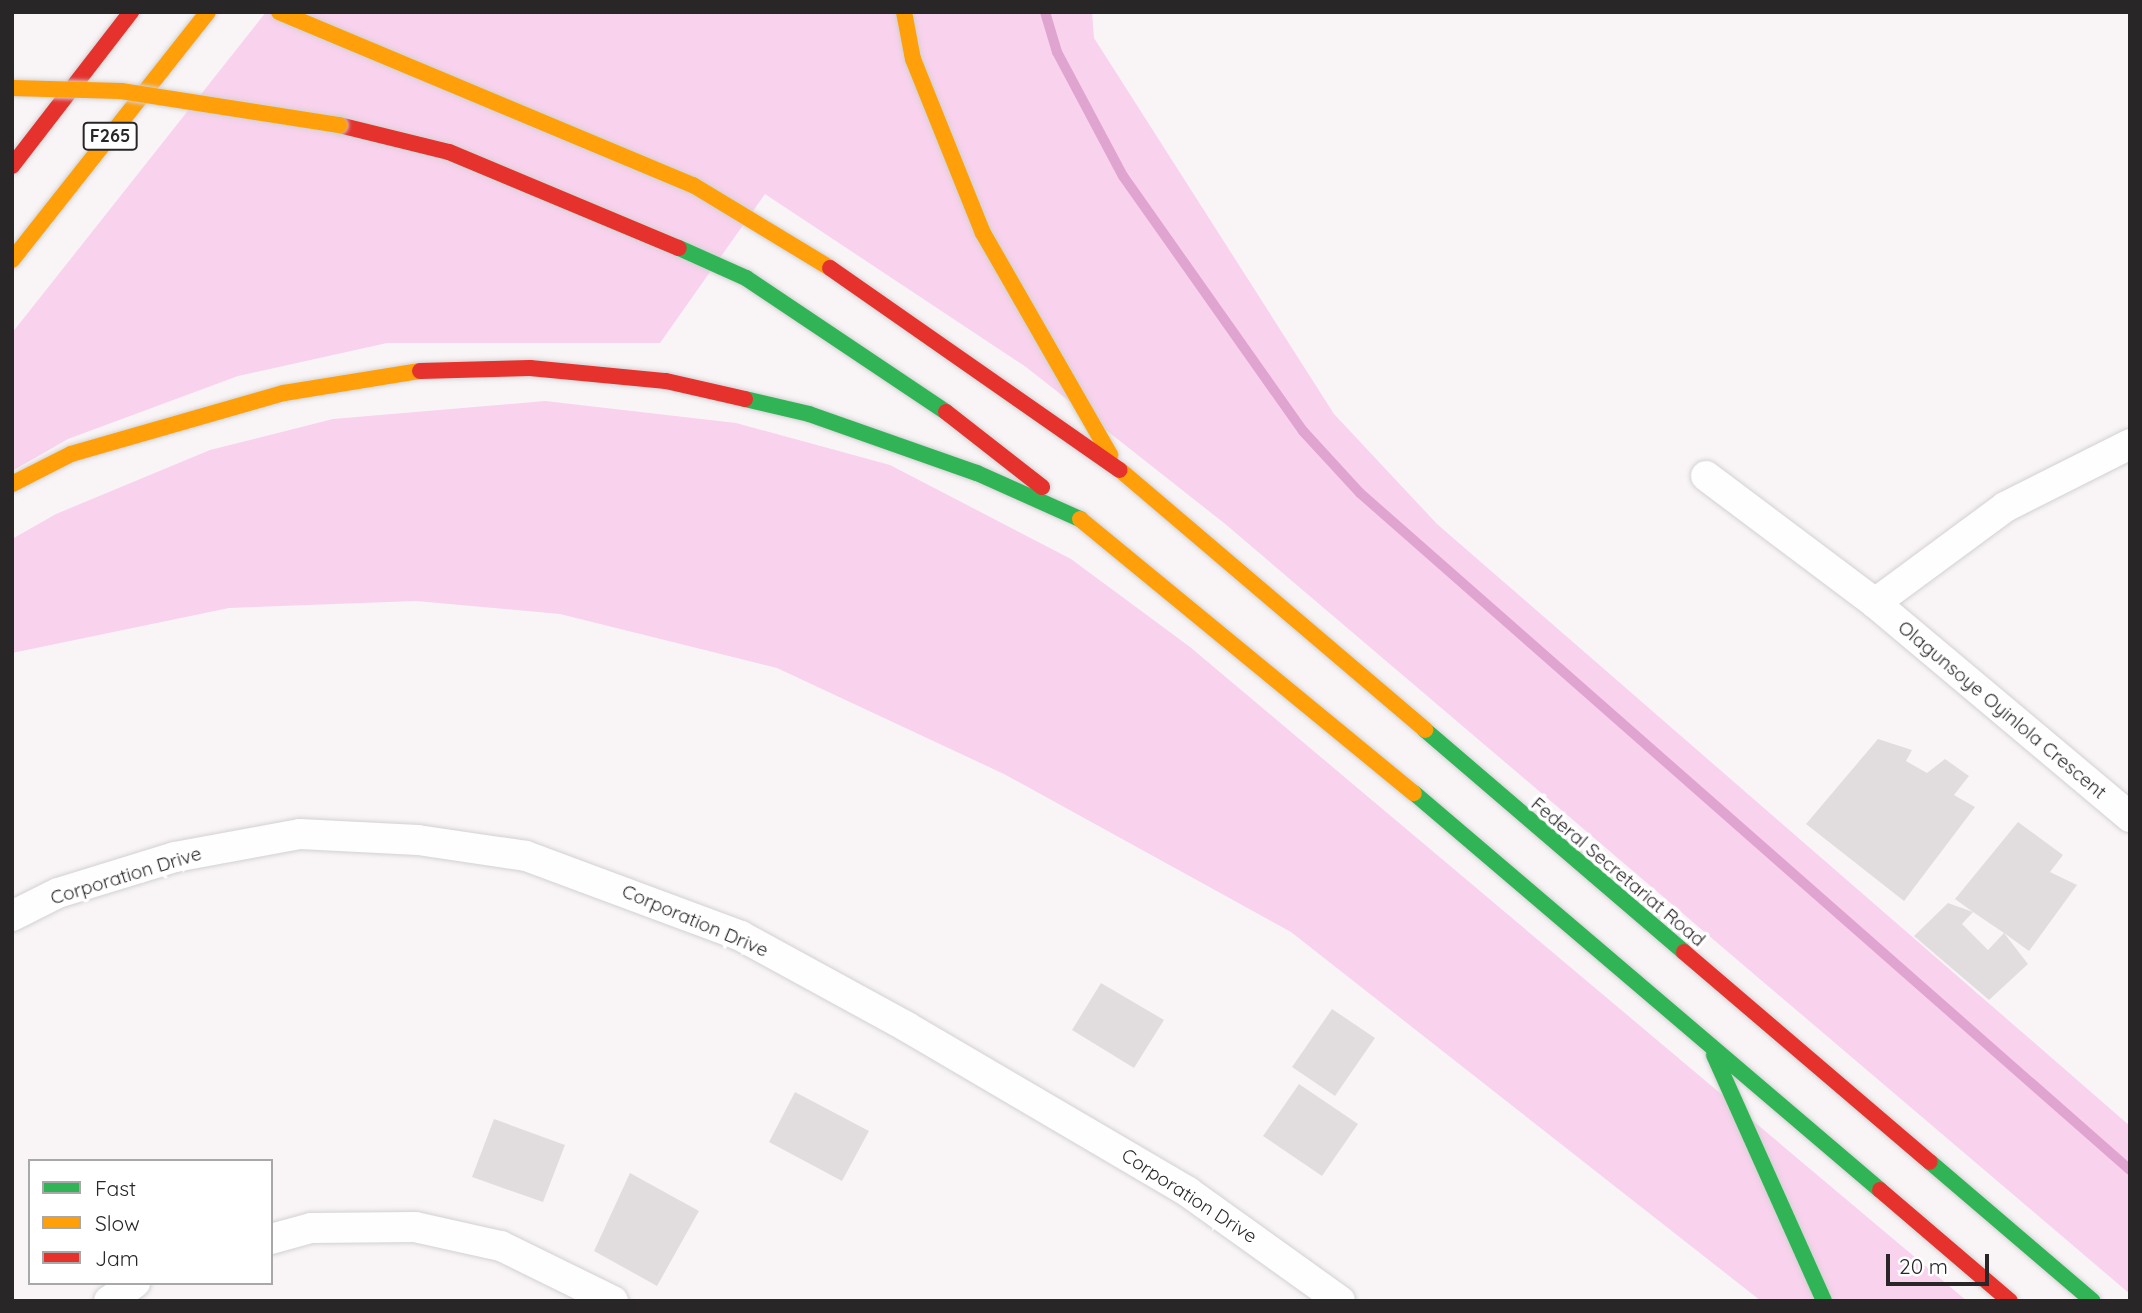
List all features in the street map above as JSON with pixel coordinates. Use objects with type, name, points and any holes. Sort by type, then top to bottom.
[{"type":"main road","name":"F265","points":[[12,166],[131,12]]},
{"type":"main road","name":"F265","points":[[12,260],[208,12]]},
{"type":"main road","points":[[279,12],[693,185],[770,226],[1120,470]]},
{"type":"main road","points":[[904,12],[946,150],[989,245],[1057,367],[1120,470]]},
{"type":"main road","points":[[12,88],[121,91],[326,123],[449,152],[654,231],[746,278],[995,448],[1710,1046],[2010,1301]]},
{"type":"main road","points":[[12,484],[71,454],[284,393],[441,368],[530,368],[666,381],[809,414],[977,473],[1080,519]]},
{"type":"main road","name":"Federal Secretariat Road","points":[[1120,470],[2093,1301]]},
{"type":"main road","points":[[1710,1046],[1824,1301]]},
{"type":"street","points":[[1875,603],[2005,508],[2130,444]]},
{"type":"street","name":"Olagunsoye Oyinlola Crescent","points":[[1706,476],[1875,603],[2130,817]]},
{"type":"street","name":"Corporation Drive","points":[[12,916],[58,893],[175,857],[299,834],[418,840],[526,856],[741,936],[1188,1192],[1340,1301]]},
{"type":"street","points":[[273,1238],[311,1228],[415,1227],[500,1246],[613,1301]]},
{"type":"street","points":[[109,1301],[132,1285]]},
{"type":"shaded area","points":[[266,12],[1092,12],[1094,38],[1334,414],[1437,524],[2130,1126],[2130,1294],[1224,523],[1026,367],[765,194],[660,343],[387,343],[238,376],[68,439],[12,471],[12,333]]},
{"type":"shaded area","points":[[545,401],[736,423],[890,465],[1071,559],[1190,647],[1967,1301],[1761,1301],[1291,932],[1004,774],[777,668],[560,614],[416,601],[229,608],[12,653],[12,539],[56,514],[210,450],[333,419]]},
{"type":"building","points":[[1878,739],[1912,750],[1906,761],[1927,773],[1945,759],[1969,776],[1954,795],[1975,807],[1904,901],[1806,824]]},
{"type":"building","points":[[2018,822],[2063,855],[2050,872],[2077,885],[2029,951],[1955,899]]},
{"type":"building","points":[[1948,903],[1973,912],[1962,924],[1988,950],[2004,933],[2028,964],[1989,1000],[1914,936]]},
{"type":"building","points":[[1101,983],[1164,1020],[1134,1068],[1072,1030]]},
{"type":"building","points":[[1332,1009],[1375,1038],[1335,1096],[1292,1067]]},
{"type":"building","points":[[1299,1084],[1358,1124],[1322,1176],[1263,1136]]},
{"type":"building","points":[[795,1092],[869,1131],[842,1181],[769,1142]]},
{"type":"building","points":[[494,1119],[565,1145],[543,1202],[472,1177]]},
{"type":"building","points":[[630,1173],[699,1211],[657,1286],[594,1251]]},
{"type":"waterway","points":[[1045,12],[1057,52],[1123,176],[1303,431],[1360,493],[2130,1170]]},
{"type":"traffic: fast","points":[[679,248],[746,278],[946,412]]},
{"type":"traffic: fast","points":[[745,399],[809,414],[977,473],[1080,519]]},
{"type":"traffic: fast","points":[[1425,730],[1684,952]]},
{"type":"traffic: fast","points":[[1414,793],[1880,1190]]},
{"type":"traffic: fast","points":[[1714,1055],[1824,1301]]},
{"type":"traffic: fast","points":[[1930,1162],[2093,1301]]},
{"type":"traffic: slow","points":[[12,260],[208,12]]},
{"type":"traffic: slow","points":[[279,12],[693,185],[830,268]]},
{"type":"traffic: slow","points":[[904,12],[913,59],[983,233],[1110,455]]},
{"type":"traffic: slow","points":[[12,88],[121,91],[339,125]]},
{"type":"traffic: slow","points":[[12,484],[71,454],[284,393],[420,371]]},
{"type":"traffic: slow","points":[[1120,470],[1425,730]]},
{"type":"traffic: slow","points":[[1080,519],[1414,793]]},
{"type":"traffic: jam","points":[[12,166],[131,12]]},
{"type":"traffic: jam","points":[[339,125],[449,152],[679,248]]},
{"type":"traffic: jam","points":[[830,268],[1120,470]]},
{"type":"traffic: jam","points":[[420,371],[530,368],[666,381],[745,399]]},
{"type":"traffic: jam","points":[[946,412],[1042,487]]},
{"type":"traffic: jam","points":[[1684,952],[1930,1162]]},
{"type":"traffic: jam","points":[[1880,1190],[2010,1301]]}]
